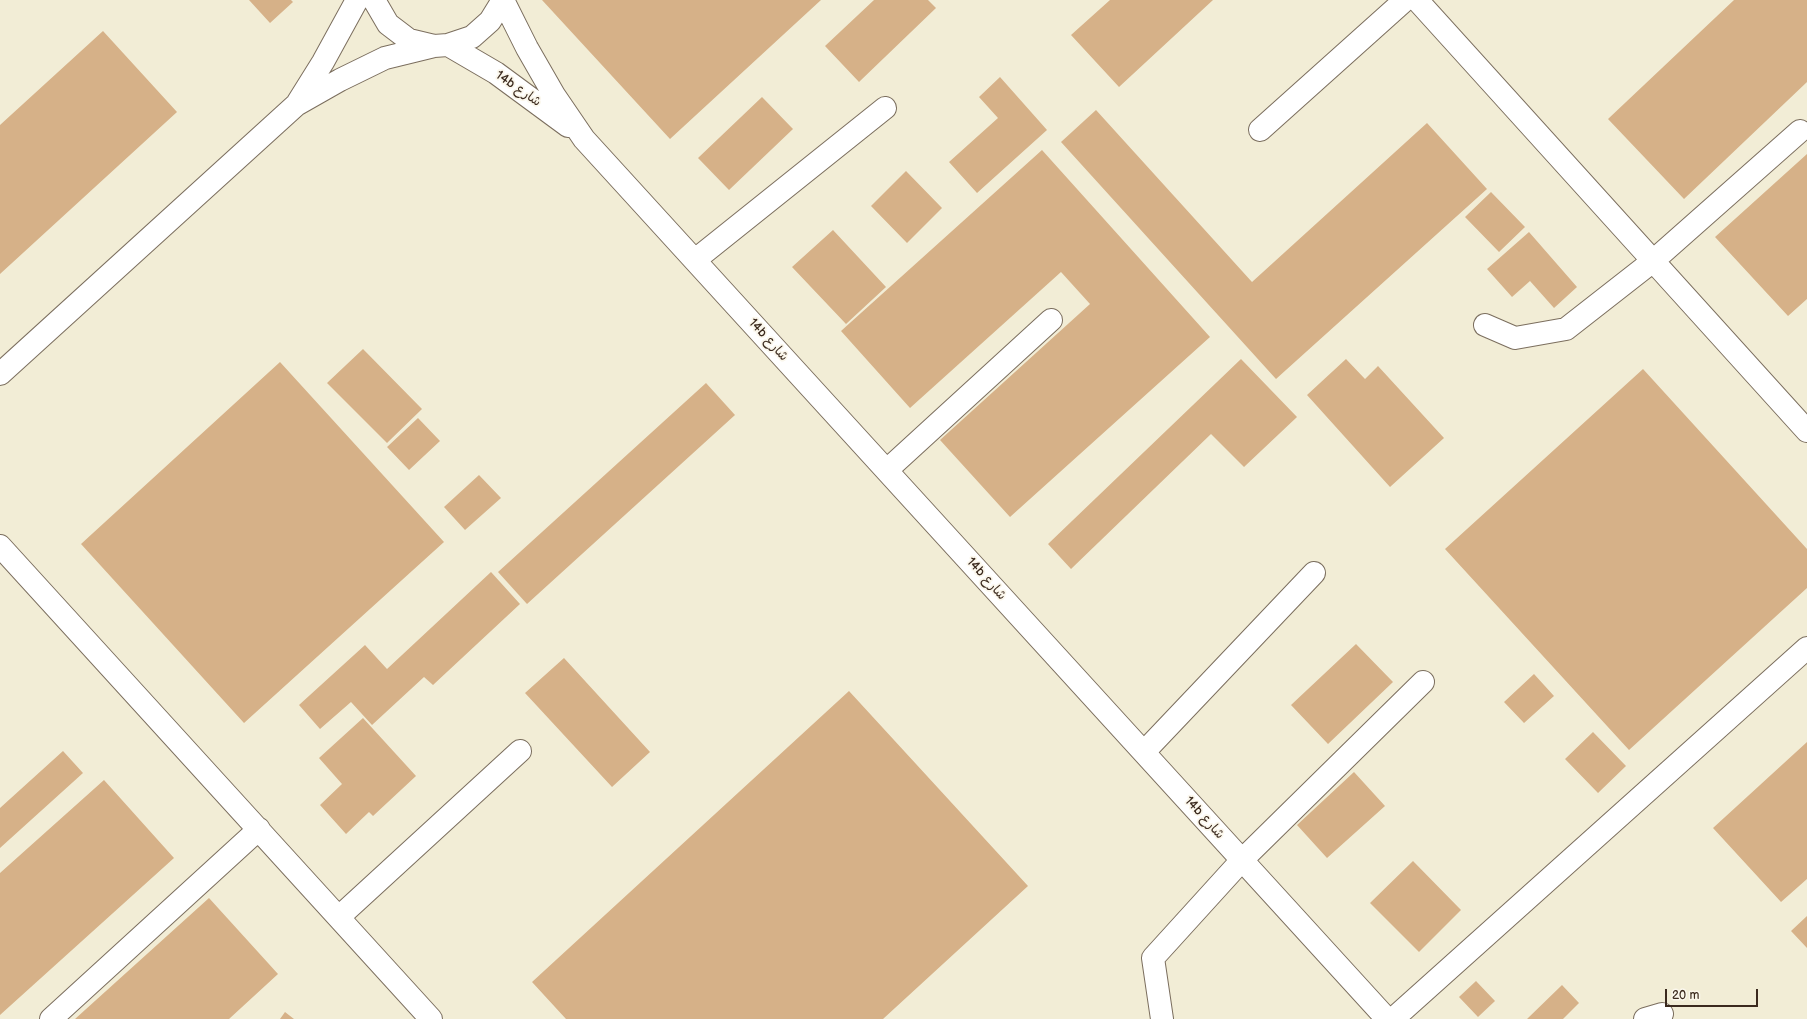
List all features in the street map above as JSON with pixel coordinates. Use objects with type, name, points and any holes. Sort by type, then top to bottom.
[{"type":"street","points":[[296,105],[323,62],[357,0]]},
{"type":"street","name":"14b شارع","points":[[374,0],[388,24],[409,40],[441,46],[496,73],[541,105],[584,139]]},
{"type":"street","points":[[0,374],[296,105],[340,80],[385,58],[441,46],[472,37],[490,21],[503,0]]},
{"type":"street","name":"14b شارع","points":[[503,0],[527,48],[554,94],[584,139],[1388,1019]]},
{"type":"street","points":[[1260,130],[1405,0]]},
{"type":"street","points":[[1417,0],[1807,431]]},
{"type":"street","points":[[695,260],[885,108]]},
{"type":"street","points":[[1485,325],[1515,338],[1566,329],[1653,261],[1800,131]]},
{"type":"street","points":[[887,470],[1051,320]]},
{"type":"street","points":[[0,546],[340,917],[431,1019]]},
{"type":"street","points":[[1144,752],[1314,573]]},
{"type":"street","points":[[1393,1019],[1807,648]]},
{"type":"street","points":[[1162,1019],[1153,958],[1242,860],[1423,682]]},
{"type":"street","points":[[340,917],[520,751]]},
{"type":"street","points":[[51,1019],[259,829]]},
{"type":"building","points":[[249,0],[291,0],[293,2],[270,23]]},
{"type":"building","points":[[542,0],[821,0],[670,139]]},
{"type":"building","points":[[874,0],[928,0],[936,8],[859,82],[825,46]]},
{"type":"building","points":[[1110,0],[1213,0],[1119,87],[1071,35]]},
{"type":"building","points":[[1734,0],[1807,0],[1807,82],[1684,199],[1608,119]]},
{"type":"building","points":[[103,31],[177,112],[0,274],[0,125]]},
{"type":"building","points":[[1000,77],[1047,130],[977,193],[949,162],[998,118],[979,97]]},
{"type":"building","points":[[762,97],[793,129],[729,190],[698,158]]},
{"type":"building","points":[[1096,110],[1252,282],[1427,123],[1487,189],[1276,379],[1061,142]]},
{"type":"building","points":[[1042,150],[1210,337],[1010,517],[940,440],[1090,304],[1061,272],[910,408],[841,331]]},
{"type":"building","points":[[1807,154],[1807,299],[1788,316],[1715,237]]},
{"type":"building","points":[[906,171],[942,208],[907,243],[871,206]]},
{"type":"building","points":[[1491,192],[1525,227],[1499,252],[1465,217]]},
{"type":"building","points":[[833,230],[886,287],[846,324],[792,267]]},
{"type":"building","points":[[1529,232],[1577,287],[1554,308],[1530,281],[1512,297],[1487,269]]},
{"type":"building","points":[[363,349],[422,409],[387,443],[327,383]]},
{"type":"building","points":[[1241,359],[1297,417],[1244,467],[1211,434],[1071,569],[1048,544]]},
{"type":"building","points":[[1346,359],[1365,379],[1378,366],[1444,438],[1390,487],[1307,395]]},
{"type":"building","points":[[280,362],[444,542],[244,723],[81,544]]},
{"type":"building","points":[[1643,369],[1807,549],[1807,588],[1629,750],[1445,549]]},
{"type":"building","points":[[706,383],[735,415],[527,604],[498,572]]},
{"type":"building","points":[[418,418],[440,441],[409,470],[387,447]]},
{"type":"building","points":[[479,475],[501,498],[465,530],[444,507]]},
{"type":"building","points":[[491,572],[520,604],[433,685],[424,677],[372,725],[351,702],[320,729],[299,705],[365,645],[387,669]]},
{"type":"building","points":[[1356,644],[1393,682],[1328,744],[1291,705]]},
{"type":"building","points":[[564,658],[650,752],[612,787],[525,693]]},
{"type":"building","points":[[1534,674],[1554,696],[1524,723],[1504,702]]},
{"type":"building","points":[[849,691],[1028,886],[883,1019],[566,1019],[532,982]]},
{"type":"building","points":[[363,718],[416,776],[373,816],[369,812],[346,834],[320,805],[342,784],[319,758]]},
{"type":"building","points":[[1593,732],[1626,766],[1598,793],[1565,759]]},
{"type":"building","points":[[1807,742],[1807,879],[1781,902],[1713,828]]},
{"type":"building","points":[[63,751],[83,773],[0,848],[0,808]]},
{"type":"building","points":[[1354,772],[1385,806],[1327,858],[1297,825]]},
{"type":"building","points":[[104,780],[174,858],[0,1015],[0,873]]},
{"type":"building","points":[[1413,861],[1461,910],[1419,952],[1370,903]]},
{"type":"building","points":[[209,898],[278,974],[229,1019],[75,1019]]},
{"type":"building","points":[[1807,916],[1807,948],[1791,931]]},
{"type":"building","points":[[1476,981],[1495,1001],[1478,1017],[1459,997]]},
{"type":"building","points":[[1562,985],[1579,1003],[1563,1019],[1527,1019]]},
{"type":"building","points":[[285,1012],[294,1019],[280,1019]]}]
